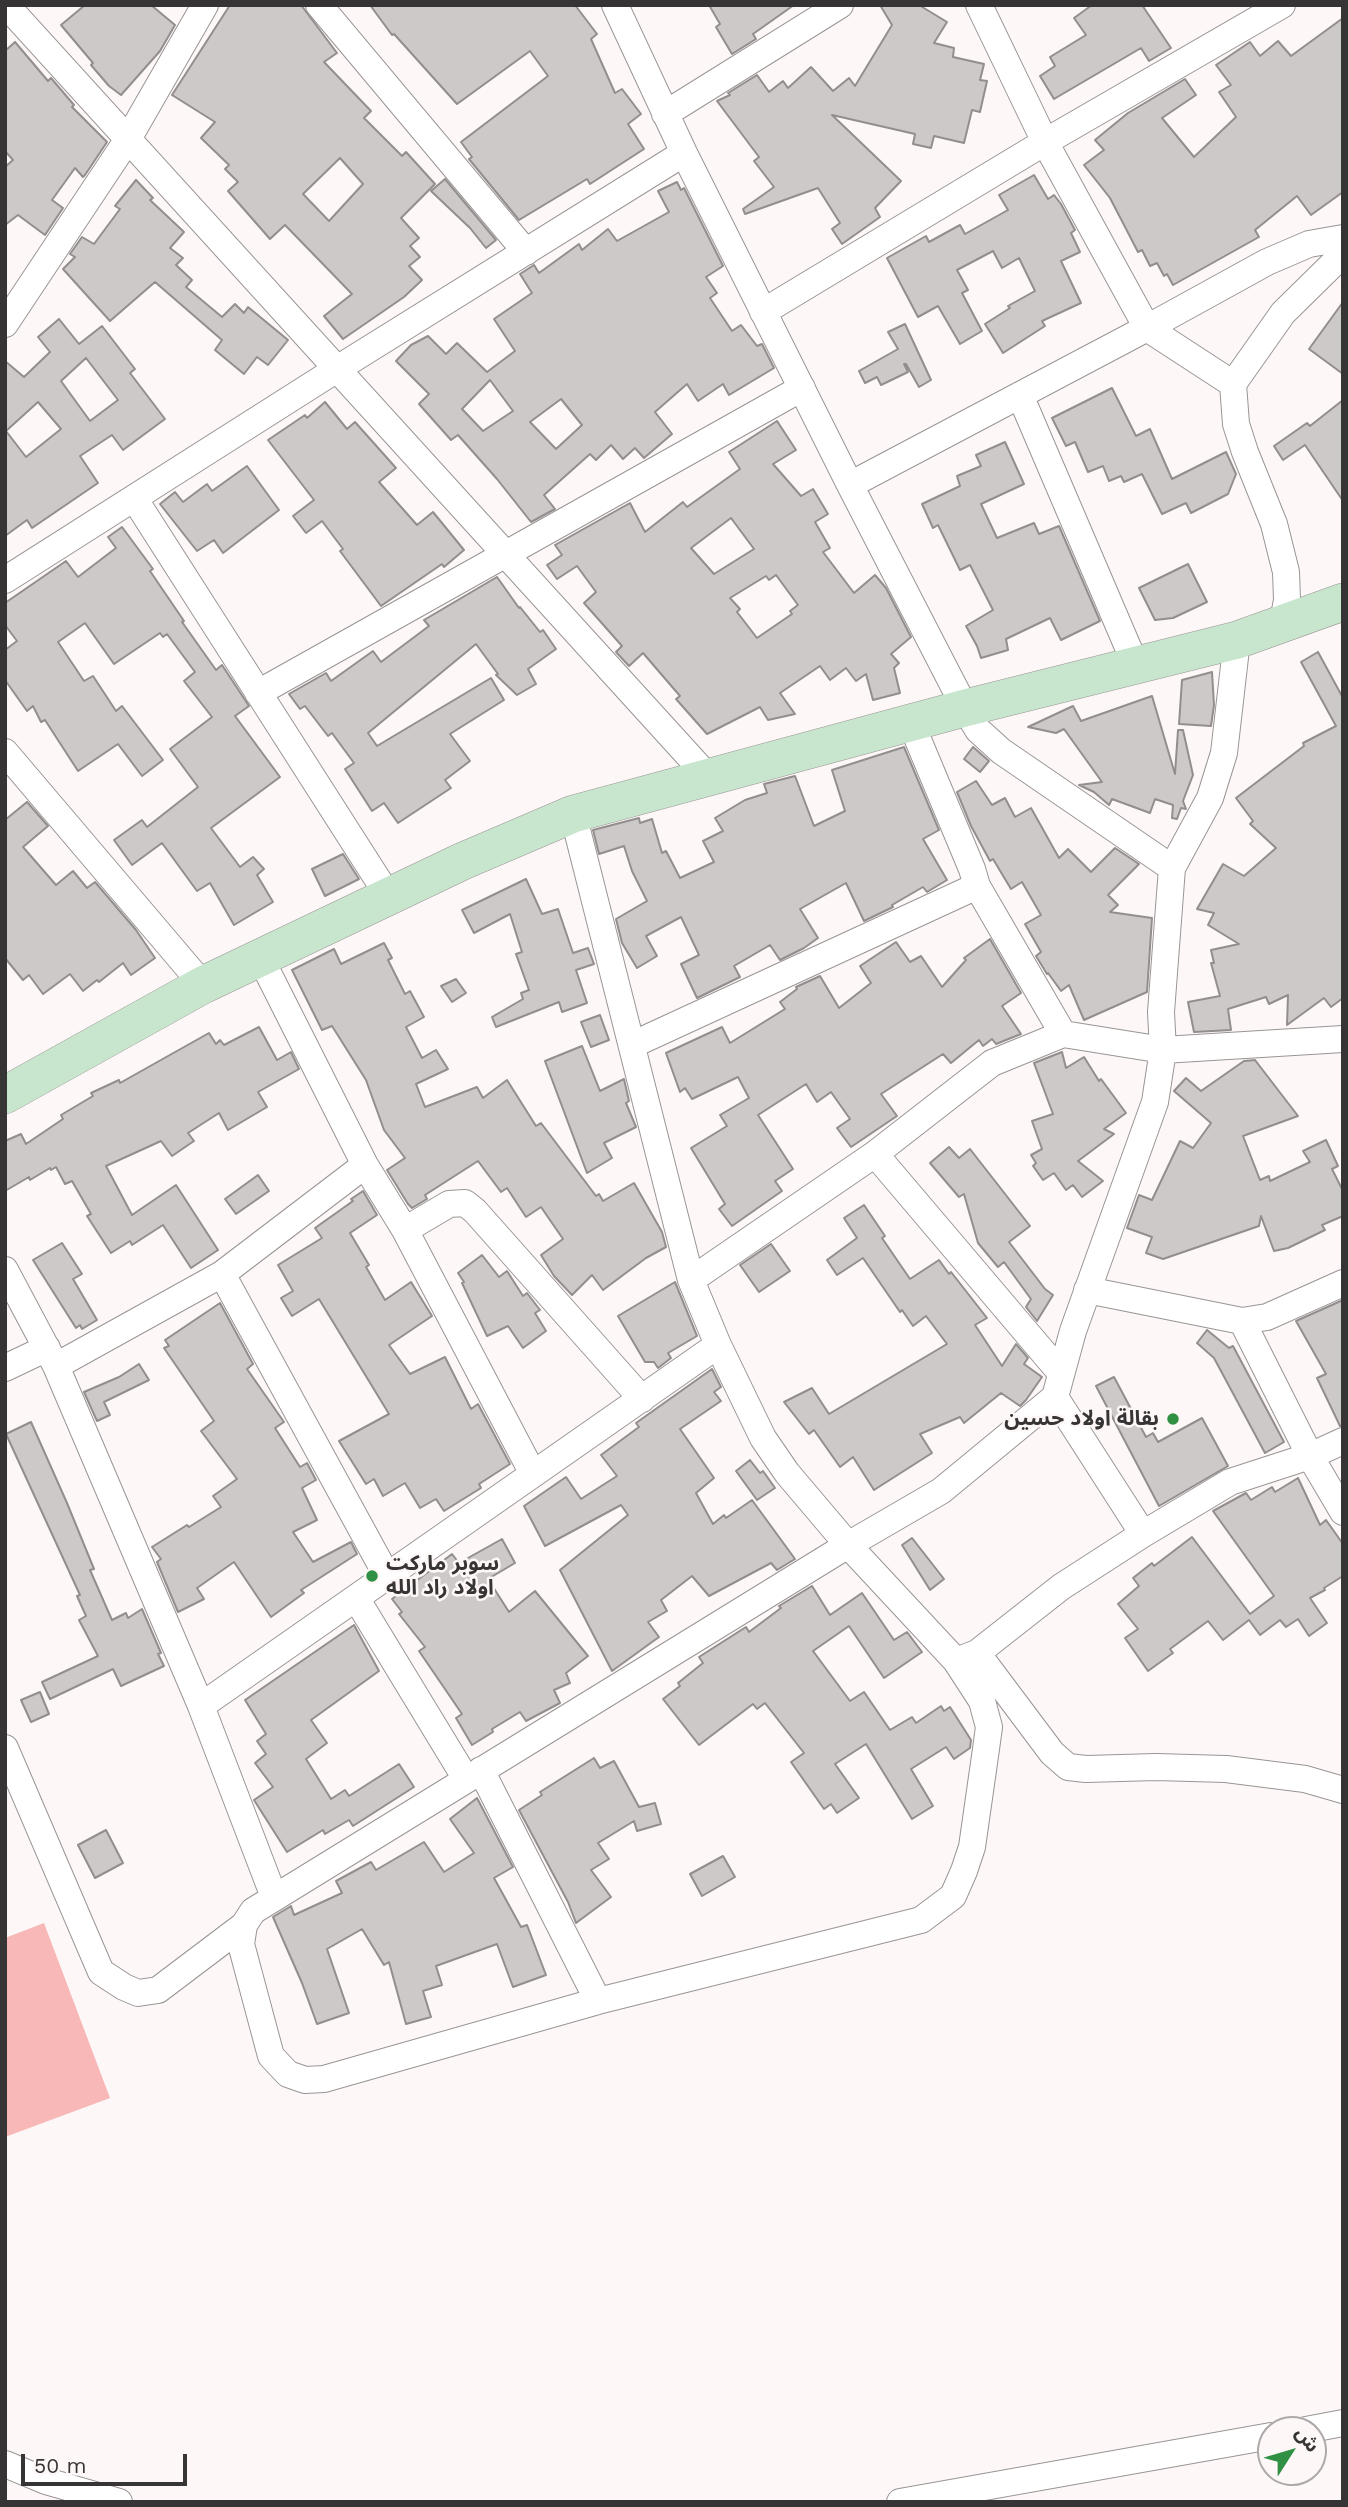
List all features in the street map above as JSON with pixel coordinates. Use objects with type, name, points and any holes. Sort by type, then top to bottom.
[{"type":"street","points":[[5,324],[128,139],[205,5]]},
{"type":"street","points":[[318,5],[526,253]]},
{"type":"street","points":[[615,5],[684,153],[849,485],[978,730],[1001,751],[1172,868]]},
{"type":"street","points":[[665,114],[840,5]]},
{"type":"street","points":[[979,5],[1045,142],[1147,328],[1233,384]]},
{"type":"street","points":[[763,312],[1045,142],[1282,5]]},
{"type":"street","points":[[14,11],[710,779]]},
{"type":"street","points":[[5,580],[684,153]]},
{"type":"street","points":[[849,485],[1147,328],[1267,261],[1309,244],[1340,257],[1283,313],[1233,384],[1236,424],[1274,524],[1286,572],[1287,600],[1283,622]]},
{"type":"street","points":[[258,693],[802,388]]},
{"type":"street","points":[[1020,395],[1136,666]]},
{"type":"street","points":[[134,498],[389,897]]},
{"type":"street","points":[[5,1095],[203,985],[463,861],[573,814],[965,708],[1237,640],[1283,622],[1342,604]]},
{"type":"street","points":[[5,1748],[101,1972],[138,1993],[158,1990],[244,1925],[253,1911],[274,1897],[848,1545],[941,1491],[1057,1384],[1087,1290],[1154,1102],[1163,1050],[1161,1012],[1172,868],[1210,798],[1224,753],[1237,640]]},
{"type":"street","points":[[911,723],[977,886],[1063,1034]]},
{"type":"street","points":[[5,752],[203,985]]},
{"type":"street","points":[[573,814],[691,1280],[718,1346],[764,1438],[787,1473],[848,1545],[967,1657],[1052,1753],[1068,1767],[1226,1769],[1305,1779],[1343,1790]]},
{"type":"street","points":[[632,1045],[977,886]]},
{"type":"street","points":[[260,957],[365,1165],[405,1230],[533,1474]]},
{"type":"street","points":[[691,1280],[875,1154],[992,1063],[1063,1034],[1163,1050],[1343,1039]]},
{"type":"street","points":[[875,1154],[1057,1384],[1143,1534]]},
{"type":"street","points":[[5,1368],[51,1357],[222,1274],[365,1165]]},
{"type":"street","points":[[405,1230],[449,1204],[465,1203],[642,1399]]},
{"type":"street","points":[[5,1270],[51,1357],[201,1706],[274,1897]]},
{"type":"street","points":[[222,1274],[387,1576]]},
{"type":"street","points":[[1087,1290],[1242,1321],[1267,1317],[1343,1283]]},
{"type":"street","points":[[1242,1321],[1310,1456],[1343,1512]]},
{"type":"street","points":[[201,1706],[718,1346]]},
{"type":"street","points":[[967,1657],[1061,1587],[1230,1482],[1310,1456],[1343,1441]]},
{"type":"street","points":[[356,1598],[474,1774],[598,2001]]},
{"type":"street","points":[[244,1925],[241,1944],[271,2056],[288,2074],[305,2080],[324,2079],[598,2001],[922,1920],[953,1896],[972,1847],[989,1727],[967,1657]]},
{"type":"street","points":[[900,2502],[1257,2438]]},
{"type":"street","points":[[5,2464],[46,2481],[119,2502]]},
{"type":"shaded area","points":[[44,1923],[110,2098],[5,2137],[5,1938]]},
{"type":"building","points":[[85,5],[151,5],[175,25],[160,51],[121,95],[109,86],[91,65],[93,63],[61,25]]},
{"type":"building","points":[[230,5],[301,5],[337,53],[324,62],[371,111],[364,118],[402,156],[406,152],[435,184],[401,218],[419,238],[410,246],[420,257],[409,266],[422,280],[404,297],[343,339],[324,316],[352,294],[285,225],[270,239],[228,191],[238,182],[225,169],[229,165],[201,138],[215,122],[172,95]],"holes":[[[340,158],[363,184],[329,221],[303,194]]]},
{"type":"building","points":[[370,5],[575,5],[597,34],[591,39],[615,93],[622,89],[641,114],[628,124],[644,149],[590,184],[587,179],[519,220],[469,159],[472,157],[461,142],[548,76],[530,51],[457,104],[394,34],[392,35]]},
{"type":"building","points":[[709,5],[794,5],[753,34],[756,39],[732,54],[716,27],[720,24]]},
{"type":"building","points":[[880,5],[919,5],[947,22],[934,43],[954,48],[953,57],[984,64],[980,80],[987,81],[980,112],[972,110],[964,143],[934,136],[931,148],[913,144],[915,134],[832,115],[901,181],[875,208],[880,217],[842,244],[832,229],[840,223],[818,188],[745,214],[743,209],[774,187],[754,161],[759,157],[717,101],[757,75],[769,92],[783,81],[788,88],[811,67],[833,91],[849,78],[855,86],[892,25]]},
{"type":"building","points":[[1092,5],[1142,5],[1171,48],[1149,61],[1141,48],[1054,99],[1040,76],[1055,66],[1050,57],[1086,35],[1074,18]]},
{"type":"building","points":[[1343,18],[1343,192],[1311,215],[1297,196],[1255,230],[1259,237],[1173,285],[1157,263],[1150,266],[1142,250],[1138,252],[1110,198],[1084,165],[1104,150],[1095,140],[1128,113],[1185,79],[1196,95],[1162,118],[1194,157],[1236,117],[1219,92],[1231,85],[1216,65],[1250,42],[1260,56],[1278,41],[1291,56]]},
{"type":"building","points":[[15,42],[48,81],[51,78],[74,105],[72,107],[107,142],[85,175],[83,177],[75,168],[52,200],[63,208],[45,235],[18,215],[5,225],[5,167],[13,160],[5,151],[5,51]]},
{"type":"building","points":[[1034,175],[1048,199],[1054,195],[1061,204],[1075,230],[1071,233],[1080,252],[1061,261],[1081,303],[1042,321],[1045,326],[1003,353],[985,324],[1010,308],[1008,306],[1035,291],[1019,258],[1002,268],[993,251],[957,270],[968,290],[962,293],[982,331],[960,344],[938,306],[918,317],[887,258],[926,236],[929,242],[960,225],[965,234],[1008,210],[999,195]]},
{"type":"building","points":[[445,179],[496,240],[486,248],[470,228],[431,191]]},
{"type":"building","points":[[136,180],[153,198],[150,200],[184,232],[170,248],[183,258],[176,265],[192,280],[186,287],[222,317],[235,304],[244,313],[248,307],[288,340],[268,365],[257,357],[244,374],[215,350],[222,340],[155,282],[110,321],[63,269],[75,257],[70,254],[82,237],[94,244],[120,209],[115,206]]},
{"type":"building","points":[[677,182],[681,190],[684,188],[723,266],[706,277],[717,293],[710,298],[732,331],[741,325],[757,346],[762,344],[774,368],[729,395],[723,384],[698,401],[687,384],[655,412],[672,434],[644,458],[635,448],[623,459],[611,445],[596,460],[590,454],[544,495],[555,509],[531,522],[458,435],[451,440],[419,404],[429,394],[396,361],[411,345],[428,336],[446,354],[457,343],[487,372],[515,351],[494,319],[532,293],[520,274],[534,265],[539,273],[579,244],[582,250],[608,229],[617,241],[669,212],[658,191]],"holes":[[[490,380],[513,411],[483,431],[462,409]],[[561,399],[582,425],[556,449],[530,422]]]},
{"type":"building","points":[[1343,302],[1343,374],[1309,349]]},
{"type":"building","points":[[59,319],[79,344],[102,326],[135,369],[130,373],[165,419],[123,450],[112,435],[80,456],[98,483],[32,528],[27,520],[5,536],[5,361],[24,377],[50,352],[38,337]],"holes":[[[86,358],[118,400],[90,421],[61,381]],[[38,402],[61,429],[26,457],[6,431]]]},
{"type":"building","points":[[905,324],[931,380],[919,387],[904,364],[908,372],[881,385],[877,377],[865,383],[859,371],[898,349],[888,332]]},
{"type":"building","points":[[1112,388],[1136,436],[1150,429],[1172,479],[1226,452],[1236,474],[1228,494],[1191,513],[1186,503],[1162,514],[1142,474],[1124,482],[1121,476],[1109,481],[1103,466],[1088,472],[1075,442],[1066,446],[1052,418]]},
{"type":"building","points":[[1343,400],[1343,501],[1305,445],[1283,460],[1274,446],[1307,423],[1310,426]]},
{"type":"building","points":[[325,402],[347,429],[355,422],[396,468],[379,482],[417,525],[433,512],[464,550],[444,567],[442,564],[381,606],[340,551],[343,549],[322,521],[306,533],[293,516],[314,500],[268,440],[305,415],[307,418]]},
{"type":"building","points":[[777,421],[796,450],[773,464],[801,496],[813,489],[828,514],[815,522],[830,548],[823,552],[854,593],[875,575],[886,588],[911,637],[891,654],[899,663],[894,668],[900,693],[873,700],[866,674],[856,681],[846,668],[830,680],[820,666],[780,693],[795,714],[768,720],[760,707],[707,734],[676,699],[680,696],[643,653],[629,666],[616,652],[622,646],[584,603],[596,592],[577,566],[557,579],[547,565],[562,555],[555,545],[630,503],[645,532],[683,502],[687,507],[740,469],[729,452]],"holes":[[[731,518],[754,549],[714,574],[691,548]],[[776,575],[798,605],[790,611],[792,614],[757,638],[737,612],[740,609],[730,598],[766,576],[769,580]]]},
{"type":"building","points":[[1005,442],[1024,484],[981,504],[997,538],[1034,523],[1039,534],[1059,526],[1100,621],[1061,640],[1050,618],[1006,639],[1008,650],[981,658],[966,626],[993,610],[970,565],[960,570],[938,525],[933,528],[922,504],[960,486],[957,476],[981,466],[976,455]]},
{"type":"building","points":[[247,466],[279,510],[223,553],[214,540],[197,551],[160,504],[175,492],[183,502],[207,484],[212,491]]},
{"type":"building","points":[[122,527],[153,569],[150,571],[216,670],[222,665],[249,706],[235,716],[280,777],[211,828],[240,867],[253,857],[264,869],[257,875],[273,902],[234,925],[210,883],[197,891],[162,843],[132,865],[114,840],[142,820],[147,827],[198,787],[170,749],[212,717],[184,681],[195,672],[167,634],[163,637],[160,633],[114,664],[85,623],[58,642],[84,681],[93,676],[116,711],[122,706],[163,760],[142,776],[118,744],[78,771],[45,720],[41,722],[33,706],[27,711],[5,680],[5,650],[17,641],[5,625],[5,603],[66,561],[78,577],[116,548],[108,537]]},
{"type":"building","points":[[1188,564],[1207,602],[1173,618],[1155,620],[1139,588]]},
{"type":"building","points":[[497,577],[519,608],[540,632],[543,630],[556,649],[528,669],[536,684],[517,695],[496,675],[498,674],[476,644],[368,733],[377,746],[491,678],[504,700],[450,734],[470,761],[445,780],[451,788],[398,823],[384,803],[372,811],[345,769],[354,763],[332,733],[328,736],[305,706],[300,709],[289,694],[326,673],[331,681],[373,651],[381,662],[429,626],[424,620]]},
{"type":"building","points":[[1318,652],[1343,698],[1343,998],[1331,1007],[1324,998],[1287,1025],[1288,995],[1269,1004],[1266,997],[1228,1009],[1231,1030],[1194,1032],[1188,1002],[1220,996],[1211,963],[1214,963],[1211,950],[1239,944],[1208,925],[1214,913],[1197,909],[1223,864],[1244,876],[1276,848],[1250,824],[1253,821],[1236,798],[1304,746],[1303,743],[1336,726],[1301,662]]},
{"type":"building","points":[[1212,672],[1214,705],[1211,726],[1179,724],[1182,680]]},
{"type":"building","points":[[1152,696],[1175,774],[1178,730],[1183,730],[1193,775],[1183,801],[1186,809],[1181,808],[1177,819],[1172,818],[1173,805],[1155,799],[1150,813],[1112,799],[1109,805],[1094,792],[1079,785],[1102,782],[1064,729],[1056,733],[1028,727],[1073,706],[1081,721]]},
{"type":"building","points":[[904,747],[939,830],[923,839],[947,880],[927,892],[923,887],[892,905],[893,907],[864,921],[846,883],[800,909],[818,938],[780,960],[770,945],[734,966],[740,977],[697,998],[681,964],[699,955],[681,917],[646,936],[657,956],[637,968],[622,943],[616,919],[647,901],[632,871],[624,846],[599,854],[593,830],[639,818],[640,823],[652,819],[662,853],[666,851],[680,878],[714,862],[703,841],[723,831],[715,818],[745,800],[767,793],[764,784],[795,776],[814,826],[845,811],[832,770]]},
{"type":"building","points":[[973,747],[989,761],[980,772],[964,759]]},
{"type":"building","points":[[976,781],[992,805],[1005,798],[1015,817],[1031,808],[1059,858],[1068,849],[1091,872],[1115,848],[1139,864],[1108,895],[1118,905],[1110,912],[1152,918],[1147,992],[1084,1020],[1069,985],[1061,991],[1036,956],[1041,952],[1025,924],[1041,915],[1022,882],[1011,889],[993,859],[990,861],[971,826],[957,792]]},
{"type":"building","points":[[27,802],[48,826],[23,847],[56,885],[73,871],[87,888],[95,882],[136,930],[155,958],[131,975],[123,963],[83,991],[70,974],[43,994],[29,975],[23,980],[5,958],[5,820]]},
{"type":"building","points":[[343,854],[359,879],[325,896],[312,869]]},
{"type":"building","points":[[526,879],[542,914],[558,909],[573,953],[588,948],[594,964],[576,970],[587,1003],[562,1012],[559,1002],[496,1027],[492,1017],[523,999],[521,993],[529,990],[516,954],[522,952],[510,914],[474,933],[462,910]]},
{"type":"building","points":[[990,939],[1021,993],[1002,1006],[1021,1034],[996,1044],[992,1039],[983,1046],[979,1040],[951,1063],[943,1054],[881,1094],[897,1116],[851,1147],[837,1128],[850,1119],[831,1092],[817,1102],[806,1084],[758,1115],[793,1169],[775,1181],[782,1191],[732,1226],[719,1209],[725,1204],[691,1148],[727,1126],[720,1115],[749,1098],[738,1077],[692,1099],[685,1088],[680,1092],[666,1053],[722,1027],[730,1043],[785,1009],[780,1002],[797,989],[796,987],[820,976],[839,1008],[871,983],[860,966],[896,942],[910,962],[921,956],[942,987],[966,960],[964,958]]},
{"type":"building","points":[[384,943],[392,958],[388,960],[405,994],[410,991],[424,1017],[406,1027],[422,1058],[436,1050],[448,1069],[416,1084],[425,1107],[477,1087],[483,1098],[507,1080],[536,1126],[541,1123],[596,1196],[599,1194],[603,1201],[634,1183],[662,1232],[666,1247],[646,1258],[603,1290],[592,1275],[572,1295],[554,1276],[541,1255],[563,1239],[541,1207],[526,1217],[507,1188],[501,1192],[478,1161],[425,1195],[427,1199],[412,1208],[408,1204],[387,1170],[405,1158],[384,1130],[366,1080],[332,1026],[322,1030],[292,970],[334,949],[341,964]]},
{"type":"building","points":[[456,979],[466,993],[452,1002],[441,986]]},
{"type":"building","points":[[600,1015],[609,1040],[591,1047],[581,1022]]},
{"type":"building","points":[[259,1027],[277,1060],[291,1052],[299,1069],[258,1092],[267,1107],[228,1130],[219,1113],[188,1133],[194,1141],[172,1156],[161,1141],[106,1166],[132,1215],[176,1185],[218,1250],[191,1268],[163,1225],[132,1245],[130,1241],[111,1253],[87,1216],[91,1214],[72,1181],[65,1184],[56,1167],[30,1180],[29,1177],[5,1191],[5,1141],[21,1134],[26,1144],[63,1119],[61,1115],[93,1096],[91,1093],[119,1080],[120,1083],[209,1033],[216,1044],[220,1040],[224,1045]]},
{"type":"building","points":[[582,1046],[600,1091],[624,1079],[629,1101],[626,1103],[636,1127],[604,1143],[612,1158],[587,1173],[545,1061]]},
{"type":"building","points":[[1062,1052],[1066,1068],[1084,1057],[1099,1081],[1101,1079],[1126,1113],[1104,1129],[1114,1134],[1078,1161],[1103,1181],[1082,1197],[1073,1185],[1066,1190],[1054,1173],[1043,1180],[1033,1166],[1036,1163],[1031,1155],[1042,1149],[1032,1121],[1053,1114],[1034,1063]]},
{"type":"building","points":[[1255,1060],[1298,1116],[1243,1136],[1260,1180],[1269,1176],[1270,1181],[1310,1162],[1303,1151],[1326,1140],[1338,1166],[1332,1169],[1343,1191],[1343,1216],[1322,1225],[1325,1230],[1288,1248],[1274,1251],[1261,1216],[1259,1226],[1163,1259],[1146,1253],[1152,1237],[1127,1228],[1139,1195],[1152,1200],[1180,1141],[1193,1148],[1211,1123],[1174,1091],[1186,1078],[1201,1091],[1244,1061]]},
{"type":"building","points":[[949,1147],[959,1158],[970,1149],[1030,1226],[1009,1242],[1045,1289],[1053,1295],[1037,1321],[1026,1307],[1031,1299],[1004,1262],[998,1267],[978,1243],[964,1194],[959,1197],[930,1163]]},
{"type":"building","points":[[258,1175],[269,1191],[236,1214],[225,1199]]},
{"type":"building","points":[[363,1191],[377,1215],[350,1233],[369,1265],[366,1267],[385,1300],[411,1282],[432,1316],[389,1345],[410,1374],[445,1357],[471,1409],[478,1404],[510,1464],[479,1484],[481,1488],[444,1511],[436,1499],[420,1508],[405,1483],[383,1496],[374,1479],[366,1484],[339,1441],[389,1414],[319,1299],[292,1316],[281,1298],[293,1291],[278,1265],[322,1238],[315,1228]]},
{"type":"building","points":[[864,1205],[885,1236],[882,1238],[910,1279],[939,1260],[987,1318],[975,1325],[1002,1366],[1016,1344],[1028,1358],[1024,1364],[1042,1377],[1020,1406],[1001,1393],[964,1423],[960,1417],[920,1434],[932,1453],[874,1490],[853,1457],[840,1467],[814,1430],[809,1434],[784,1402],[812,1388],[829,1414],[947,1344],[926,1316],[913,1326],[902,1310],[900,1312],[863,1258],[837,1275],[827,1260],[857,1238],[844,1218]]},
{"type":"building","points":[[62,1243],[82,1274],[73,1279],[97,1320],[82,1329],[80,1325],[76,1328],[33,1260]]},
{"type":"building","points":[[771,1244],[790,1271],[759,1292],[740,1265]]},
{"type":"building","points":[[482,1255],[499,1277],[507,1271],[523,1296],[527,1293],[540,1310],[535,1313],[546,1331],[523,1348],[508,1326],[487,1336],[462,1283],[464,1282],[458,1273]]},
{"type":"building","points":[[675,1282],[697,1336],[668,1353],[671,1358],[658,1368],[654,1362],[645,1362],[618,1316]]},
{"type":"building","points":[[1343,1300],[1343,1426],[1340,1426],[1317,1378],[1326,1374],[1296,1321]]},
{"type":"building","points":[[220,1303],[253,1364],[247,1369],[284,1422],[275,1428],[300,1467],[307,1463],[316,1480],[302,1488],[317,1520],[293,1532],[313,1562],[351,1542],[357,1554],[301,1590],[304,1593],[271,1617],[234,1562],[197,1588],[204,1599],[178,1612],[157,1562],[161,1559],[152,1547],[221,1507],[213,1496],[237,1479],[201,1431],[214,1421],[164,1348],[169,1346],[165,1340]]},
{"type":"building","points":[[1207,1330],[1229,1348],[1233,1346],[1284,1442],[1265,1453],[1214,1358],[1197,1343]]},
{"type":"building","points":[[139,1364],[149,1380],[104,1402],[110,1415],[97,1421],[84,1392],[119,1377]]},
{"type":"building","points":[[712,1369],[721,1387],[714,1392],[721,1401],[680,1429],[714,1478],[696,1493],[713,1524],[752,1500],[795,1559],[777,1570],[771,1563],[709,1596],[692,1576],[661,1600],[667,1611],[648,1622],[659,1637],[612,1671],[560,1570],[628,1515],[621,1505],[545,1546],[524,1506],[566,1477],[581,1499],[617,1476],[601,1455],[639,1427],[636,1423]]},
{"type":"building","points":[[1114,1377],[1146,1437],[1153,1433],[1158,1442],[1202,1418],[1228,1466],[1159,1506],[1096,1386]]},
{"type":"building","points":[[31,1422],[94,1569],[90,1570],[112,1620],[126,1613],[128,1618],[142,1609],[161,1653],[158,1654],[164,1666],[121,1686],[113,1669],[50,1699],[42,1682],[98,1656],[79,1620],[86,1616],[77,1596],[80,1595],[6,1434]]},
{"type":"building","points":[[750,1460],[760,1473],[763,1471],[775,1488],[757,1500],[736,1471]]},
{"type":"building","points":[[1298,1478],[1320,1525],[1326,1520],[1343,1544],[1343,1576],[1310,1598],[1327,1623],[1309,1636],[1298,1619],[1286,1627],[1280,1620],[1260,1635],[1249,1620],[1223,1640],[1208,1621],[1170,1649],[1173,1653],[1148,1671],[1125,1638],[1138,1629],[1118,1604],[1139,1586],[1133,1578],[1152,1563],[1154,1566],[1192,1537],[1250,1614],[1274,1596],[1213,1511],[1246,1493],[1251,1500],[1272,1487],[1275,1492]]},
{"type":"building","points":[[912,1538],[944,1579],[930,1590],[902,1545]]},
{"type":"building","points":[[502,1539],[515,1563],[488,1579],[509,1612],[535,1591],[588,1656],[566,1673],[570,1683],[554,1690],[560,1703],[526,1721],[520,1712],[472,1745],[456,1718],[462,1714],[419,1651],[425,1647],[399,1614],[402,1612],[392,1599],[452,1554],[459,1563]]},
{"type":"building","points":[[812,1586],[830,1615],[862,1593],[894,1640],[907,1632],[922,1652],[884,1678],[849,1626],[813,1651],[850,1701],[864,1692],[890,1730],[912,1717],[916,1723],[941,1706],[944,1711],[950,1707],[971,1740],[970,1748],[954,1759],[946,1747],[911,1769],[933,1806],[912,1819],[866,1744],[835,1764],[859,1798],[837,1813],[831,1804],[824,1809],[791,1762],[804,1753],[765,1703],[757,1709],[753,1704],[699,1745],[663,1699],[703,1663],[699,1657],[746,1627],[749,1632],[781,1608],[779,1606]]},
{"type":"building","points":[[354,1625],[379,1671],[311,1720],[327,1743],[306,1759],[331,1799],[345,1790],[349,1796],[399,1764],[414,1787],[353,1826],[349,1820],[325,1834],[323,1830],[287,1852],[254,1800],[273,1787],[255,1763],[266,1754],[257,1741],[266,1734],[245,1700]]},
{"type":"building","points":[[40,1692],[49,1714],[31,1722],[21,1700]]},
{"type":"building","points":[[594,1758],[600,1768],[614,1761],[639,1807],[655,1803],[661,1824],[637,1831],[634,1821],[598,1843],[609,1859],[591,1870],[611,1897],[576,1923],[568,1902],[519,1810],[542,1795],[540,1792]]},
{"type":"building","points":[[477,1798],[513,1867],[494,1878],[521,1927],[527,1925],[546,1975],[513,1987],[497,1944],[436,1966],[442,1985],[423,1991],[431,2017],[406,2024],[389,1962],[384,1965],[362,1929],[327,1949],[349,2013],[317,2024],[273,1917],[291,1906],[294,1915],[342,1893],[336,1881],[371,1862],[376,1870],[424,1842],[444,1872],[474,1853],[450,1819]]},
{"type":"building","points":[[106,1830],[123,1863],[95,1878],[78,1845]]},
{"type":"building","points":[[723,1856],[735,1877],[702,1896],[690,1874]]},
{"type":"place","name":"بقالة اولاد حسين","points":[[1173,1419]]},
{"type":"place","name":"سوبر ماركت اولاد راد الله","points":[[372,1576]]}]
